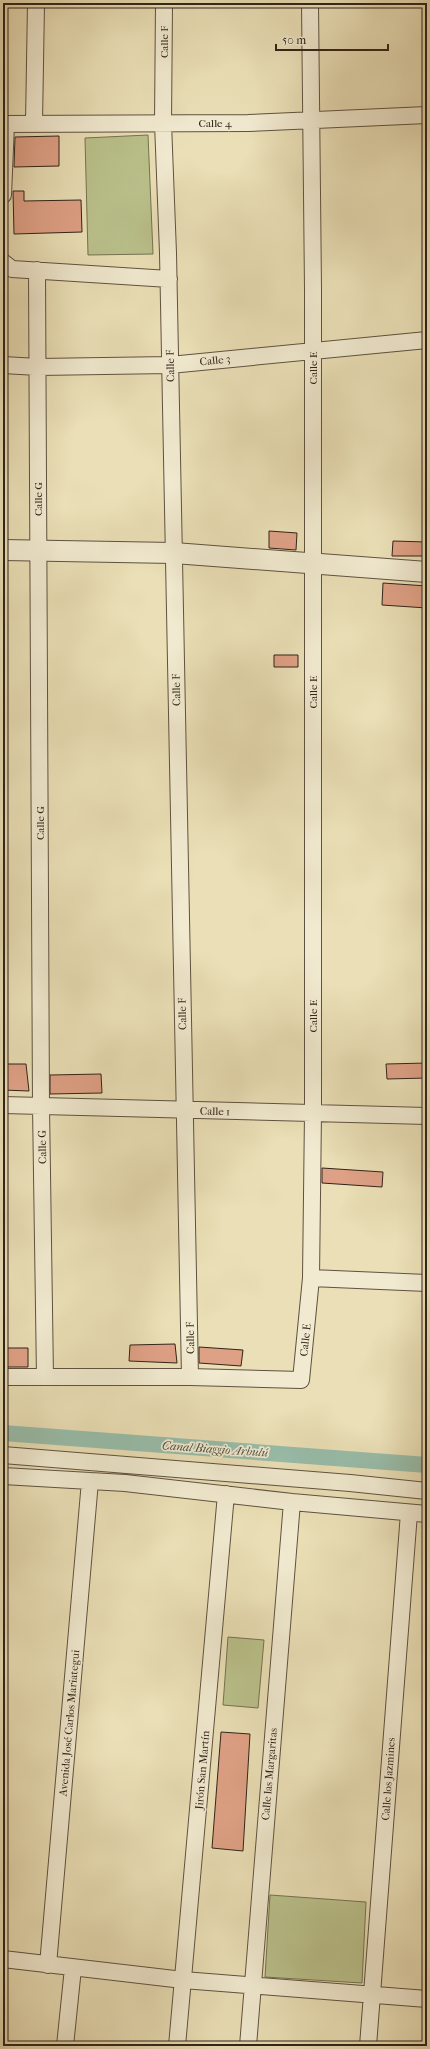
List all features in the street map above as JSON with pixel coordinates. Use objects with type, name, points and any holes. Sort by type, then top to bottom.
[{"type":"street","points":[[34,123],[36,3]]},
{"type":"street","name":"Calle F","points":[[164,3],[163,123],[169,279],[190,1377]]},
{"type":"street","name":"Calle E","points":[[190,1377],[301,1380],[312,1278],[313,120],[310,3]]},
{"type":"street","name":"Calle 4","points":[[5,124],[313,120],[427,115]]},
{"type":"street","points":[[3,195],[5,124]]},
{"type":"street","points":[[3,262],[12,270],[37,270],[169,279]]},
{"type":"street","name":"Calle G","points":[[37,270],[41,1106],[45,1377]]},
{"type":"street","name":"Calle 3","points":[[3,366],[38,367],[170,365],[427,340]]},
{"type":"street","points":[[3,550],[174,553],[427,572]]},
{"type":"street","name":"Calle 1","points":[[3,1106],[427,1116]]},
{"type":"street","points":[[312,1278],[427,1283]]},
{"type":"street","points":[[3,1377],[190,1377]]},
{"type":"street","points":[[3,1455],[350,1483],[427,1491]]},
{"type":"street","points":[[3,1476],[90,1481],[292,1502],[427,1514]]},
{"type":"street","name":"Avenida José Carlos Mariategui","points":[[48,1965],[90,1481]]},
{"type":"street","name":"Jirón San Martín","points":[[177,2046],[226,1494]]},
{"type":"street","name":"Calle las Margaritas","points":[[248,2046],[292,1502]]},
{"type":"street","name":"Calle los Jazmines","points":[[368,2046],[409,1513]]},
{"type":"street","points":[[3,1959],[183,1980],[371,1993],[427,1999]]},
{"type":"street","points":[[65,2046],[73,1968]]},
{"type":"green space","points":[[148,135],[153,254],[88,255],[85,138]]},
{"type":"green space","points":[[228,1637],[264,1640],[258,1708],[223,1705]]},
{"type":"green space","points":[[270,1895],[366,1902],[362,1983],[265,1977]]},
{"type":"building","points":[[59,136],[59,166],[14,167],[15,137]]},
{"type":"building","points":[[13,191],[24,191],[24,201],[81,200],[82,232],[14,234]]},
{"type":"building","points":[[269,531],[297,533],[296,550],[269,548]]},
{"type":"building","points":[[393,541],[427,542],[427,556],[392,556]]},
{"type":"building","points":[[383,583],[427,586],[427,608],[382,605]]},
{"type":"building","points":[[274,655],[298,655],[298,667],[274,667]]},
{"type":"building","points":[[427,1063],[427,1078],[387,1079],[386,1064]]},
{"type":"building","points":[[3,1064],[26,1064],[29,1091],[3,1090]]},
{"type":"building","points":[[101,1074],[102,1093],[50,1094],[50,1075]]},
{"type":"building","points":[[322,1168],[383,1172],[382,1187],[322,1183]]},
{"type":"building","points":[[175,1344],[177,1363],[129,1361],[130,1345]]},
{"type":"building","points":[[199,1347],[243,1350],[241,1366],[199,1363]]},
{"type":"building","points":[[3,1348],[28,1348],[28,1367],[3,1367]]},
{"type":"building","points":[[221,1732],[250,1734],[243,1851],[212,1848]]},
{"type":"waterway","name":"Canal Biaggio Arbulú","points":[[3,1433],[427,1465]]}]
